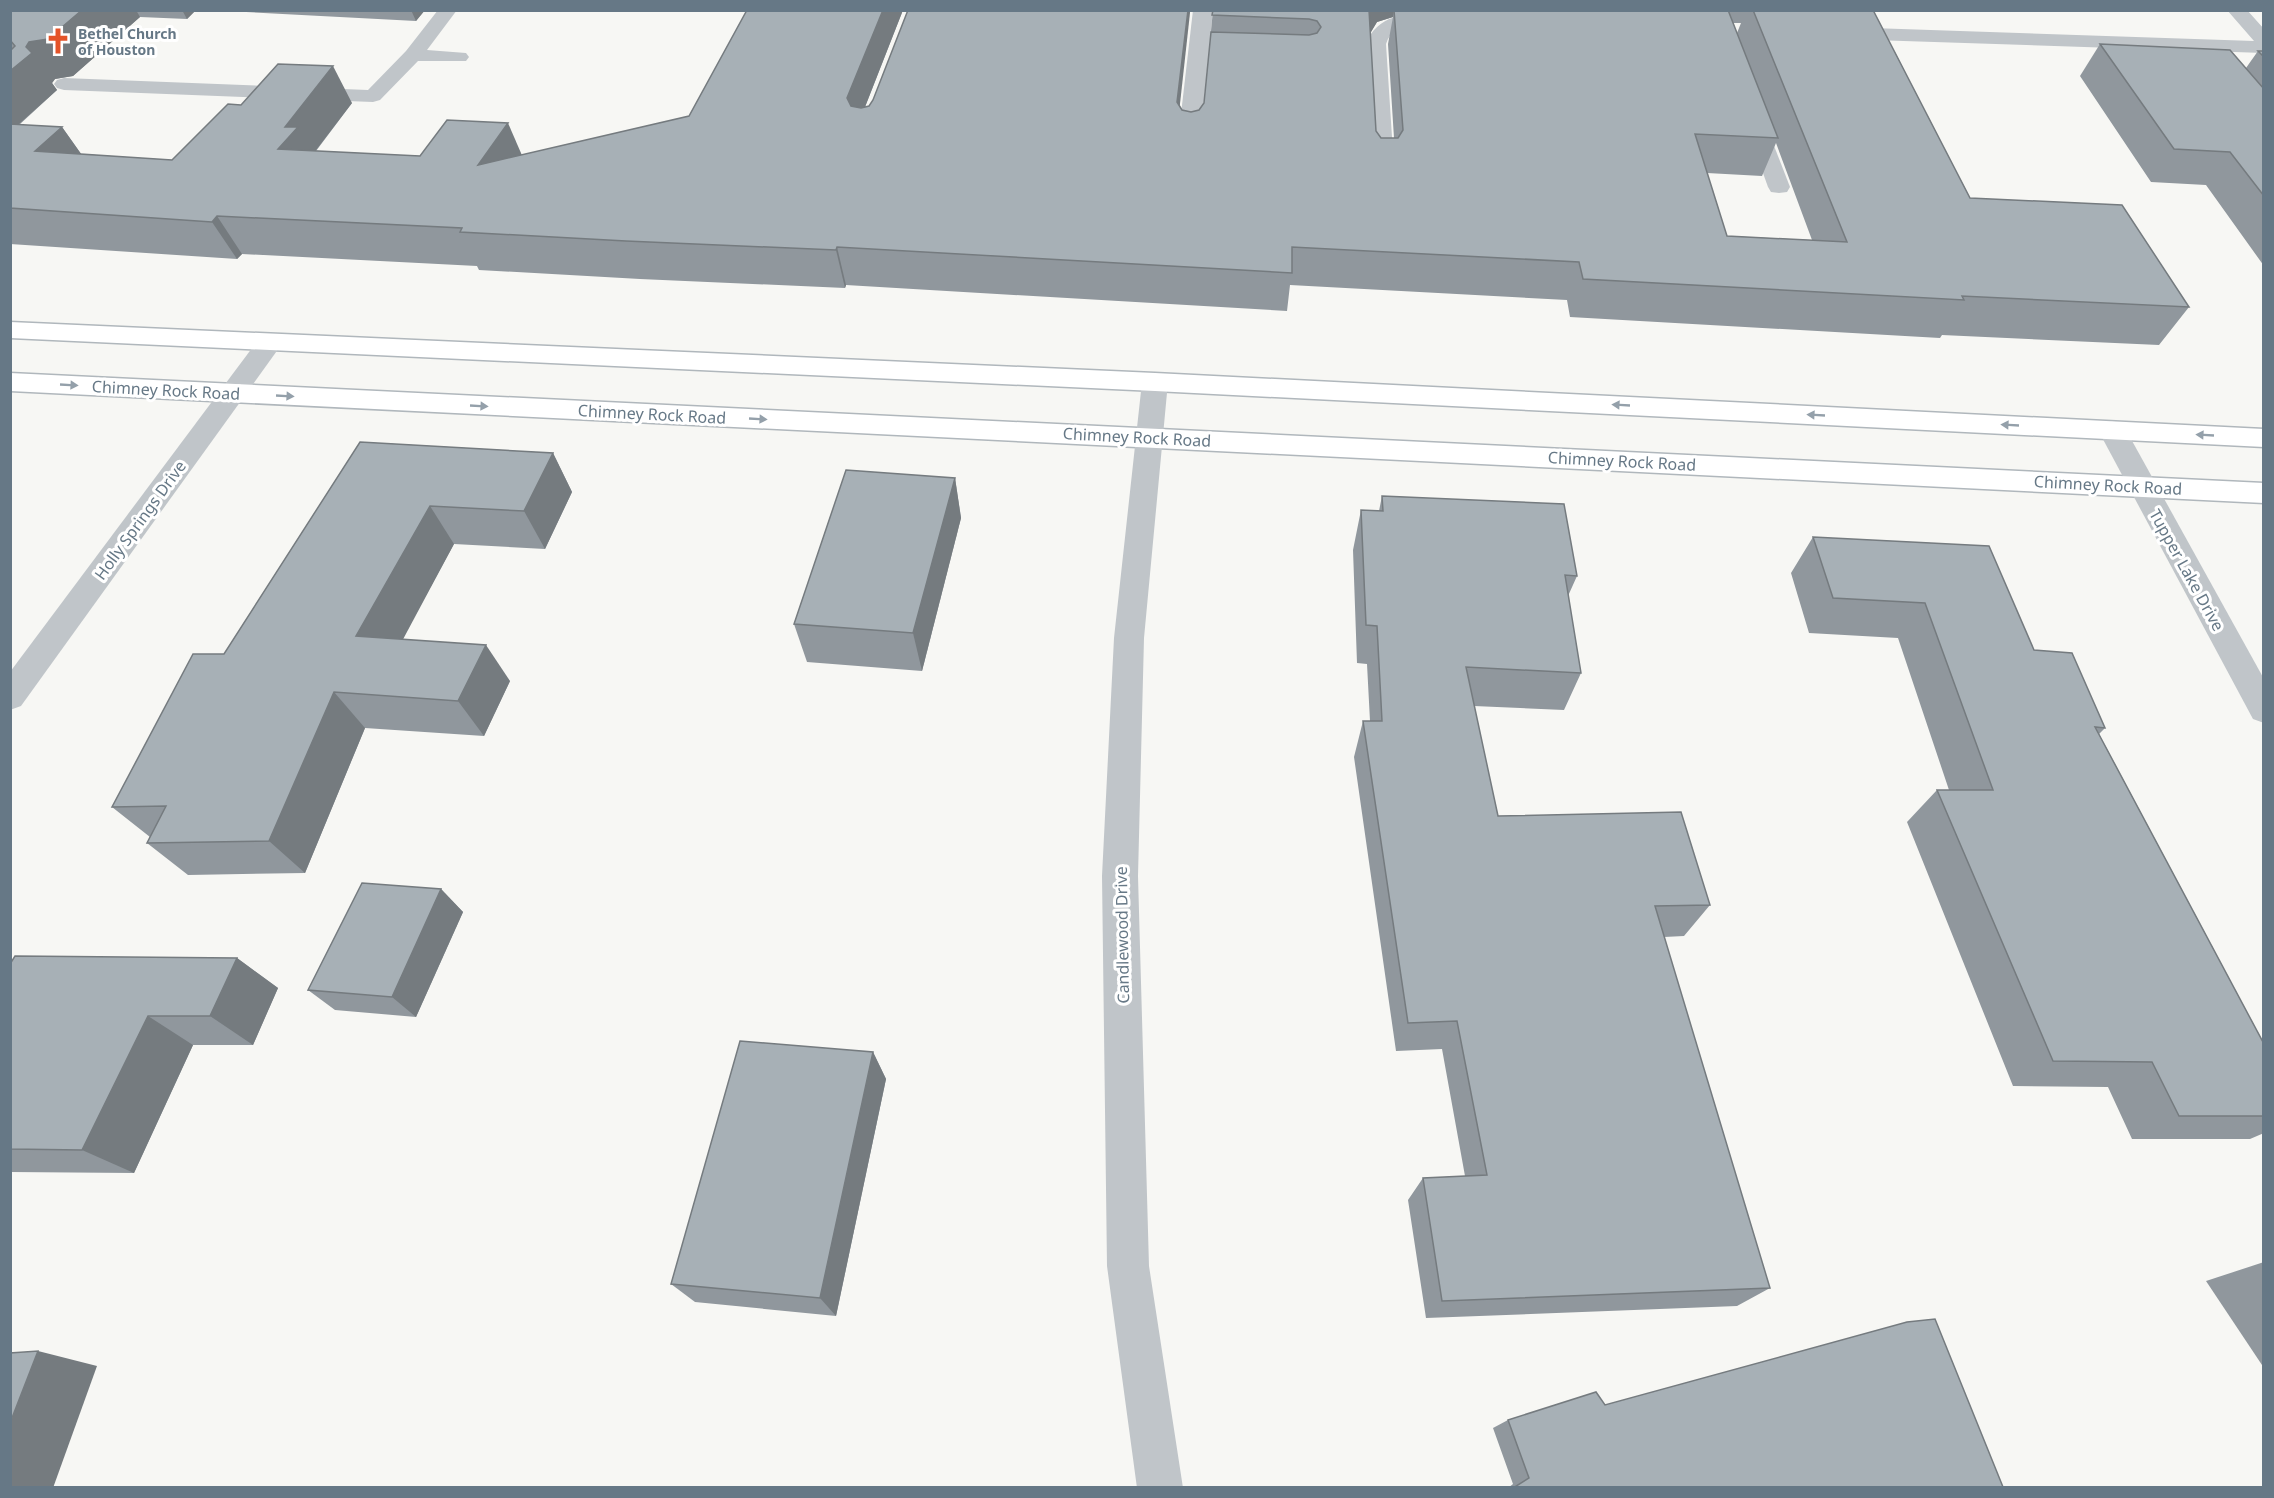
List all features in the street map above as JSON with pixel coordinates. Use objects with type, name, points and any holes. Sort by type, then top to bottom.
[{"type":"main road","points":[[10,330],[1155,382],[2264,438]]},
{"type":"main road","name":"Chimney Rock Road","points":[[10,382],[2264,493]]},
{"type":"street","points":[[1189,140],[1203,10]]},
{"type":"street","points":[[1198,60],[1222,61]]},
{"type":"street","name":"Holly Springs Drive","points":[[10,697],[270,342]]},
{"type":"street","name":"Candlewood Drive","points":[[1155,382],[1129,638],[1120,876],[1128,1266],[1160,1488]]},
{"type":"street","name":"Tupper Lake Drive","points":[[2112,430],[2264,710]]},
{"type":"lane","points":[[64,84],[373,96],[412,55],[448,10]]},
{"type":"lane","points":[[2236,10],[2264,41]]},
{"type":"lane","points":[[1383,168],[1376,44],[1378,34],[1387,26],[1400,21],[1448,20]]},
{"type":"lane","points":[[1826,33],[2264,47]]},
{"type":"lane","points":[[2190,45],[2205,63]]},
{"type":"lane","points":[[412,55],[459,57]]},
{"type":"lane","points":[[1748,103],[1779,187]]},
{"type":"building","points":[[10,10],[82,10],[48,39],[29,42],[26,47],[32,53],[10,71],[10,51],[15,46],[10,40]]},
{"type":"building","points":[[747,10],[883,10],[847,98],[851,106],[861,108],[869,106],[873,100],[908,10],[1188,10],[1177,102],[1182,110],[1191,112],[1199,110],[1204,103],[1211,32],[1309,35],[1317,33],[1321,27],[1317,21],[1309,19],[1212,15],[1213,10],[1369,10],[1376,131],[1381,138],[1398,138],[1403,130],[1394,10],[1728,10],[1778,138],[1695,134],[1727,236],[1847,242],[1753,10],[1873,10],[1970,198],[2122,205],[2189,307],[1962,296],[1964,300],[1583,279],[1579,262],[1292,247],[1292,273],[837,247],[836,250],[626,241],[460,232],[462,228],[217,216],[212,222],[10,208],[10,124],[62,127],[35,151],[172,160],[228,104],[241,105],[278,64],[333,66],[285,127],[298,127],[278,149],[420,156],[447,120],[508,123],[478,165],[689,116]]},
{"type":"building","points":[[2100,44],[2230,50],[2264,89],[2264,196],[2230,152],[2174,149]]},
{"type":"building","points":[[360,442],[553,453],[524,511],[430,506],[356,636],[486,645],[458,701],[334,692],[269,841],[147,843],[166,806],[112,807],[193,654],[224,654]]},
{"type":"building","points":[[846,470],[955,478],[913,633],[794,624]]},
{"type":"building","points":[[1382,496],[1564,504],[1577,576],[1565,575],[1581,673],[1466,667],[1498,816],[1681,812],[1710,905],[1655,906],[1770,1288],[1442,1301],[1423,1178],[1487,1175],[1457,1021],[1408,1023],[1363,721],[1382,721],[1377,626],[1366,625],[1361,510],[1383,511]]},
{"type":"building","points":[[1813,537],[1989,546],[2034,650],[2072,653],[2105,728],[2095,727],[2264,1044],[2264,1116],[2179,1116],[2152,1062],[2053,1061],[1937,790],[1993,790],[1925,603],[1833,598]]},
{"type":"building","points":[[362,883],[441,889],[392,997],[308,990]]},
{"type":"building","points":[[15,956],[237,958],[210,1016],[148,1016],[82,1150],[10,1149],[10,964]]},
{"type":"building","points":[[740,1041],[873,1052],[820,1298],[671,1284]]},
{"type":"building","points":[[1935,1319],[2003,1487],[1513,1488],[1529,1478],[1508,1420],[1596,1392],[1605,1405],[1907,1322]]},
{"type":"building","points":[[38,1351],[10,1423],[10,1353]]},
{"type":"place","name":"Bethel Church of Houston","points":[[58,41]]}]
